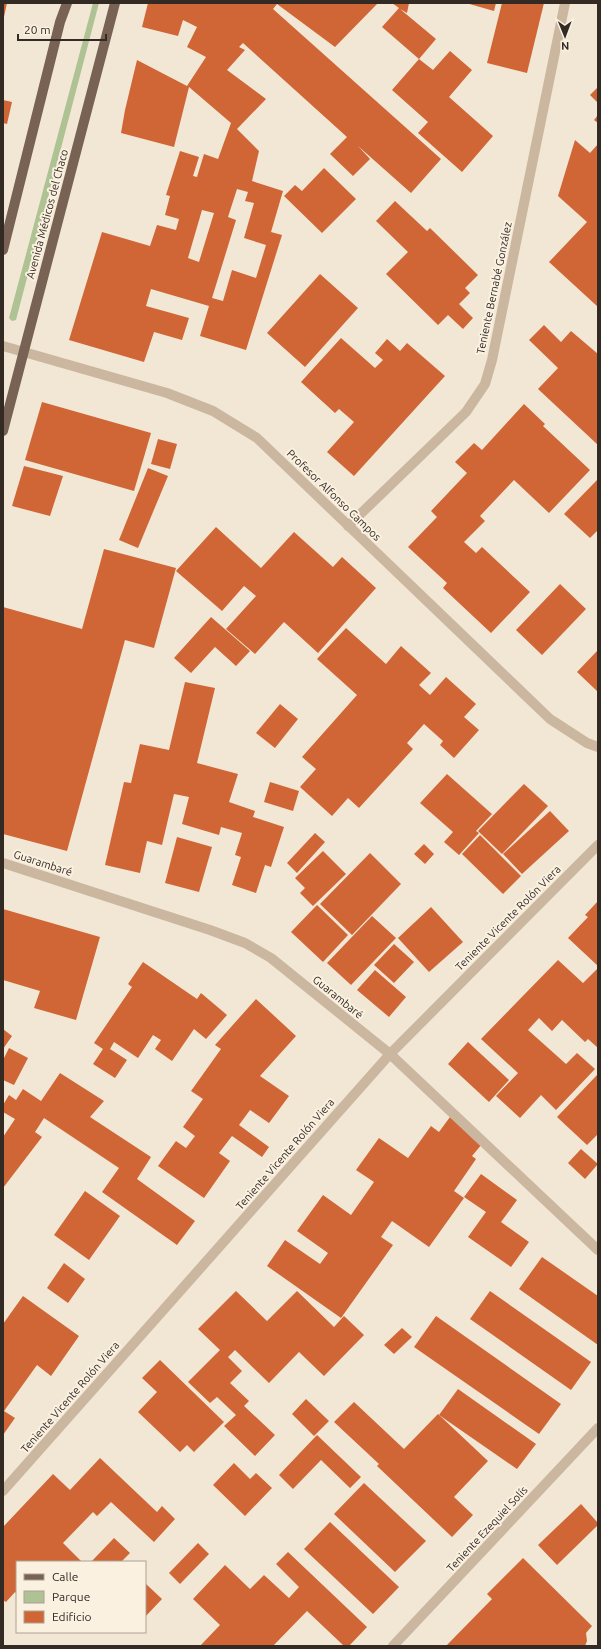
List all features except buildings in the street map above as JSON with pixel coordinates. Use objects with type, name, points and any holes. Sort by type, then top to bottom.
[{"type":"main road","points":[[3,250],[66,3]]},
{"type":"main road","name":"Avenida Médicos del Chaco","points":[[3,431],[115,3]]},
{"type":"street","name":"Teniente Bernabé González","points":[[348,526],[466,412],[484,384],[492,360],[564,3]]},
{"type":"street","name":"Profesor Alfonso Campos","points":[[3,346],[167,393],[213,411],[257,438],[550,718],[587,743],[598,747]]},
{"type":"street","name":"Teniente Vicente Rolón Viera","points":[[3,1492],[390,1054],[598,845]]},
{"type":"street","name":"Guarambaré","points":[[3,863],[210,930],[244,943],[271,958],[390,1054],[598,1250]]},
{"type":"street","name":"Teniente Ezequiel Solís","points":[[393,1646],[598,1428]]},
{"type":"green space","points":[[93,3],[99,3],[16,320],[12,321],[9,318]]}]
